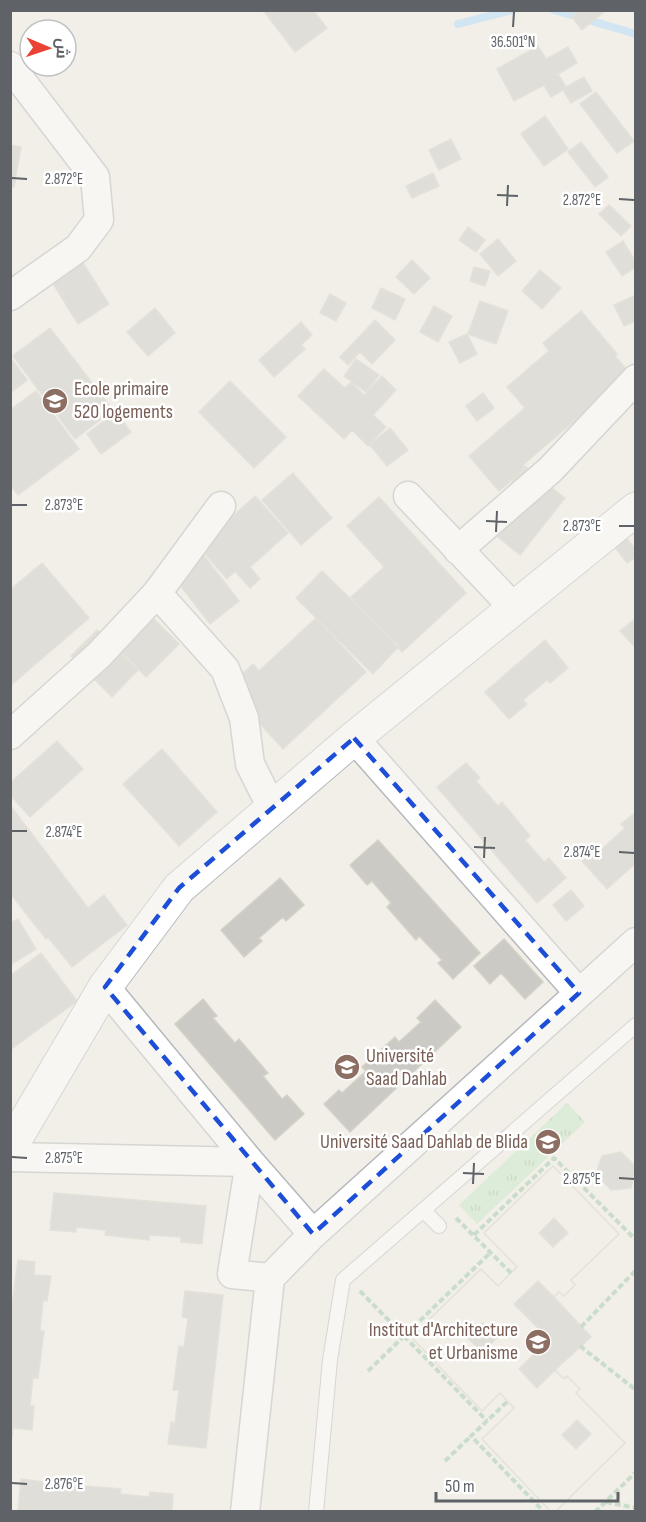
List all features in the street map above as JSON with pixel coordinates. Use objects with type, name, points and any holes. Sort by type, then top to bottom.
[{"type":"street","points":[[10,66],[95,177],[99,220],[78,248],[10,296]]},
{"type":"street","points":[[458,549],[550,470],[636,379]]},
{"type":"street","points":[[408,496],[514,609]]},
{"type":"street","points":[[10,735],[99,655],[157,593],[221,506]]},
{"type":"street","points":[[10,1148],[105,987],[179,888],[354,738],[636,509]]},
{"type":"street","points":[[157,593],[225,669],[244,718],[250,764],[272,808]]},
{"type":"street","points":[[354,738],[579,993]]},
{"type":"street","points":[[245,1512],[270,1278],[313,1234],[636,942]]},
{"type":"street","points":[[105,987],[249,1162],[313,1234]]},
{"type":"street","points":[[10,1157],[249,1162]]},
{"type":"street","points":[[249,1162],[232,1274],[270,1278]]},
{"type":"lane","points":[[316,1512],[330,1360],[343,1280],[636,1025]]},
{"type":"lane","points":[[423,1210],[437,1224]]},
{"type":"path","points":[[474,1235],[554,1158],[636,1240]]},
{"type":"path","points":[[437,1224],[449,1210],[511,1273]]},
{"type":"path","points":[[368,1371],[491,1252]]},
{"type":"path","points":[[581,1327],[636,1270]]},
{"type":"path","points":[[368,1284],[360,1291],[487,1421]]},
{"type":"path","points":[[580,1346],[636,1390]]},
{"type":"path","points":[[445,1461],[507,1402]]},
{"type":"path","points":[[471,1436],[544,1512]]},
{"type":"path","points":[[595,1512],[636,1472]]},
{"type":"path","points":[[605,1502],[636,1508]]},
{"type":"highlighted area","points":[[354,738],[579,993],[313,1234],[105,987],[179,888]]},
{"type":"green space","points":[[567,1103],[585,1122],[477,1224],[459,1205]]},
{"type":"building","points":[[263,10],[313,10],[327,28],[295,52]]},
{"type":"building","points":[[580,10],[605,11],[582,30],[572,17]]},
{"type":"building","points":[[538,46],[546,59],[568,47],[577,63],[558,74],[566,87],[584,77],[592,91],[571,103],[563,90],[551,97],[544,85],[514,101],[497,69]]},
{"type":"building","points":[[596,92],[634,141],[617,153],[580,104]]},
{"type":"building","points":[[545,116],[568,149],[544,166],[521,134]]},
{"type":"building","points":[[451,139],[461,159],[439,170],[429,150]]},
{"type":"building","points":[[581,142],[608,177],[595,187],[568,152]]},
{"type":"building","points":[[10,145],[21,147],[14,187],[10,187]]},
{"type":"building","points":[[433,173],[439,186],[412,198],[406,186]]},
{"type":"building","points":[[609,205],[631,226],[621,236],[599,214]]},
{"type":"building","points":[[468,227],[485,240],[476,252],[459,240]]},
{"type":"building","points":[[498,239],[516,261],[498,276],[480,254]]},
{"type":"building","points":[[623,241],[636,262],[636,267],[622,276],[606,252]]},
{"type":"building","points":[[81,260],[109,304],[78,324],[50,279]]},
{"type":"building","points":[[412,260],[430,278],[414,294],[396,277]]},
{"type":"building","points":[[474,267],[490,271],[485,286],[470,281]]},
{"type":"building","points":[[540,270],[561,288],[542,309],[522,291]]},
{"type":"building","points":[[381,288],[405,299],[395,320],[372,308]]},
{"type":"building","points":[[330,294],[346,303],[336,321],[320,313]]},
{"type":"building","points":[[636,295],[636,321],[624,326],[614,305]]},
{"type":"building","points":[[480,301],[508,311],[496,344],[468,334]]},
{"type":"building","points":[[434,306],[452,316],[438,342],[420,332]]},
{"type":"building","points":[[155,308],[175,333],[148,356],[127,332]]},
{"type":"building","points":[[581,311],[630,373],[523,465],[526,468],[499,491],[469,456],[525,408],[507,387],[549,351],[543,343]]},
{"type":"building","points":[[375,320],[395,340],[372,364],[360,352],[348,365],[340,357]]},
{"type":"building","points":[[301,322],[312,335],[301,345],[305,349],[274,377],[259,360]]},
{"type":"building","points":[[50,328],[113,410],[75,439],[13,356]]},
{"type":"building","points":[[467,334],[477,354],[460,363],[449,342]]},
{"type":"building","points":[[10,357],[27,380],[10,393]]},
{"type":"building","points":[[356,359],[379,375],[366,392],[344,376]]},
{"type":"building","points":[[324,369],[345,388],[351,382],[364,395],[382,376],[396,390],[373,415],[386,427],[368,446],[352,430],[344,439],[298,396]]},
{"type":"building","points":[[230,381],[286,437],[254,468],[199,412]]},
{"type":"building","points":[[36,391],[79,449],[18,495],[10,485],[10,410]]},
{"type":"building","points":[[483,393],[494,408],[477,421],[466,406]]},
{"type":"building","points":[[116,412],[131,432],[101,454],[87,434]]},
{"type":"building","points":[[390,428],[408,450],[387,466],[370,445]]},
{"type":"building","points":[[525,466],[565,498],[520,555],[488,529],[490,510]]},
{"type":"building","points":[[293,473],[332,518],[301,545],[262,500]]},
{"type":"building","points":[[255,496],[288,533],[250,567],[260,579],[250,588],[235,571],[227,579],[199,547]]},
{"type":"building","points":[[379,497],[466,593],[402,652],[351,597],[384,567],[347,526]]},
{"type":"building","points":[[625,536],[636,550],[636,557],[627,563],[613,545]]},
{"type":"building","points":[[198,548],[239,601],[210,624],[169,571]]},
{"type":"building","points":[[42,563],[89,618],[10,686],[10,590]]},
{"type":"building","points":[[322,571],[399,646],[373,674],[296,598]]},
{"type":"building","points":[[145,610],[179,644],[146,677],[112,642]]},
{"type":"building","points":[[316,618],[366,672],[283,749],[227,688],[253,664],[259,671]]},
{"type":"building","points":[[636,618],[636,648],[620,631]]},
{"type":"building","points":[[97,630],[138,670],[112,697],[71,656]]},
{"type":"building","points":[[545,640],[568,668],[550,683],[547,680],[523,700],[527,704],[509,719],[485,692]]},
{"type":"building","points":[[57,741],[83,769],[30,817],[10,795],[10,783]]},
{"type":"building","points":[[162,749],[217,812],[179,846],[123,784]]},
{"type":"building","points":[[466,763],[480,778],[476,781],[498,806],[502,802],[530,836],[525,840],[544,862],[549,858],[566,878],[537,903],[437,787]]},
{"type":"building","points":[[10,805],[88,908],[104,895],[127,925],[72,967],[48,937],[46,939],[10,893]]},
{"type":"building","points":[[636,812],[636,863],[607,889],[582,861],[598,847],[601,850],[625,828],[621,824]]},
{"type":"building","points":[[378,840],[480,953],[453,979],[438,963],[442,960],[419,936],[416,940],[387,907],[391,903],[372,881],[367,885],[350,865]]},
{"type":"building","points":[[280,878],[304,905],[286,921],[283,917],[259,938],[262,941],[244,957],[221,930]]},
{"type":"building","points":[[571,890],[584,906],[566,921],[553,905]]},
{"type":"building","points":[[18,919],[36,949],[10,965],[10,923]]},
{"type":"building","points":[[504,939],[543,982],[525,999],[501,973],[490,984],[474,966]]},
{"type":"building","points":[[41,953],[77,1001],[10,1050],[10,976]]},
{"type":"building","points":[[203,999],[217,1016],[213,1018],[235,1043],[239,1039],[268,1073],[263,1076],[282,1099],[287,1095],[304,1114],[275,1140],[175,1024]]},
{"type":"building","points":[[435,1000],[461,1027],[350,1132],[324,1104],[339,1090],[342,1093],[366,1071],[362,1067],[395,1037],[399,1042],[421,1022],[417,1018]]},
{"type":"building","points":[[621,1152],[636,1167],[631,1188],[611,1190],[596,1174],[602,1156]]},
{"type":"building","name":"Institut d'Architecture et Urbanisme","points":[[553,1166],[619,1234],[571,1280],[575,1285],[564,1296],[559,1292],[554,1297],[591,1337],[555,1370],[564,1379],[567,1376],[580,1389],[576,1393],[625,1443],[555,1512],[551,1512],[482,1439],[514,1408],[500,1393],[482,1411],[411,1337],[481,1269],[498,1286],[517,1267],[484,1233]],"holes":[[[554,1218],[568,1233],[553,1247],[539,1233]],[[483,1323],[497,1338],[482,1352],[468,1338]],[[577,1420],[591,1434],[576,1449],[562,1435]]]},
{"type":"building","name":"Institut d'Architecture et Urbanisme","points":[[553,1166],[619,1234],[571,1280],[575,1285],[564,1296],[559,1292],[554,1297],[538,1281],[514,1304],[549,1339],[519,1369],[537,1388],[555,1370],[564,1379],[567,1376],[580,1389],[576,1393],[625,1443],[555,1512],[551,1512],[482,1439],[514,1408],[500,1393],[482,1411],[411,1337],[481,1269],[498,1286],[517,1267],[484,1233]]},
{"type":"building","points":[[54,1193],[206,1206],[202,1244],[181,1242],[181,1237],[149,1235],[149,1240],[105,1235],[106,1230],[76,1227],[76,1232],[50,1230]]},
{"type":"building","points":[[18,1260],[35,1262],[34,1275],[51,1276],[47,1301],[43,1300],[40,1331],[44,1331],[38,1378],[33,1378],[30,1406],[34,1406],[32,1430],[13,1428],[12,1438],[10,1321]]},
{"type":"building","points":[[185,1291],[223,1295],[206,1448],[168,1444],[171,1422],[175,1423],[179,1390],[173,1390],[179,1346],[184,1347],[188,1318],[182,1317]]},
{"type":"building","points":[[21,1479],[43,1482],[43,1486],[73,1489],[73,1485],[121,1489],[120,1494],[149,1497],[150,1492],[173,1494],[172,1512],[18,1512]]},
{"type":"waterway","points":[[458,24],[512,10]]},
{"type":"waterway","points":[[554,10],[636,34]]},
{"type":"place","name":"Ecole primaire 520 logements","points":[[55,401]]},
{"type":"place","name":"Université Saad Dahlab","points":[[347,1067]]},
{"type":"place","name":"Université Saad Dahlab de Blida","points":[[548,1142]]},
{"type":"place","name":"Institut d'Architecture et Urbanisme","points":[[538,1342]]}]
